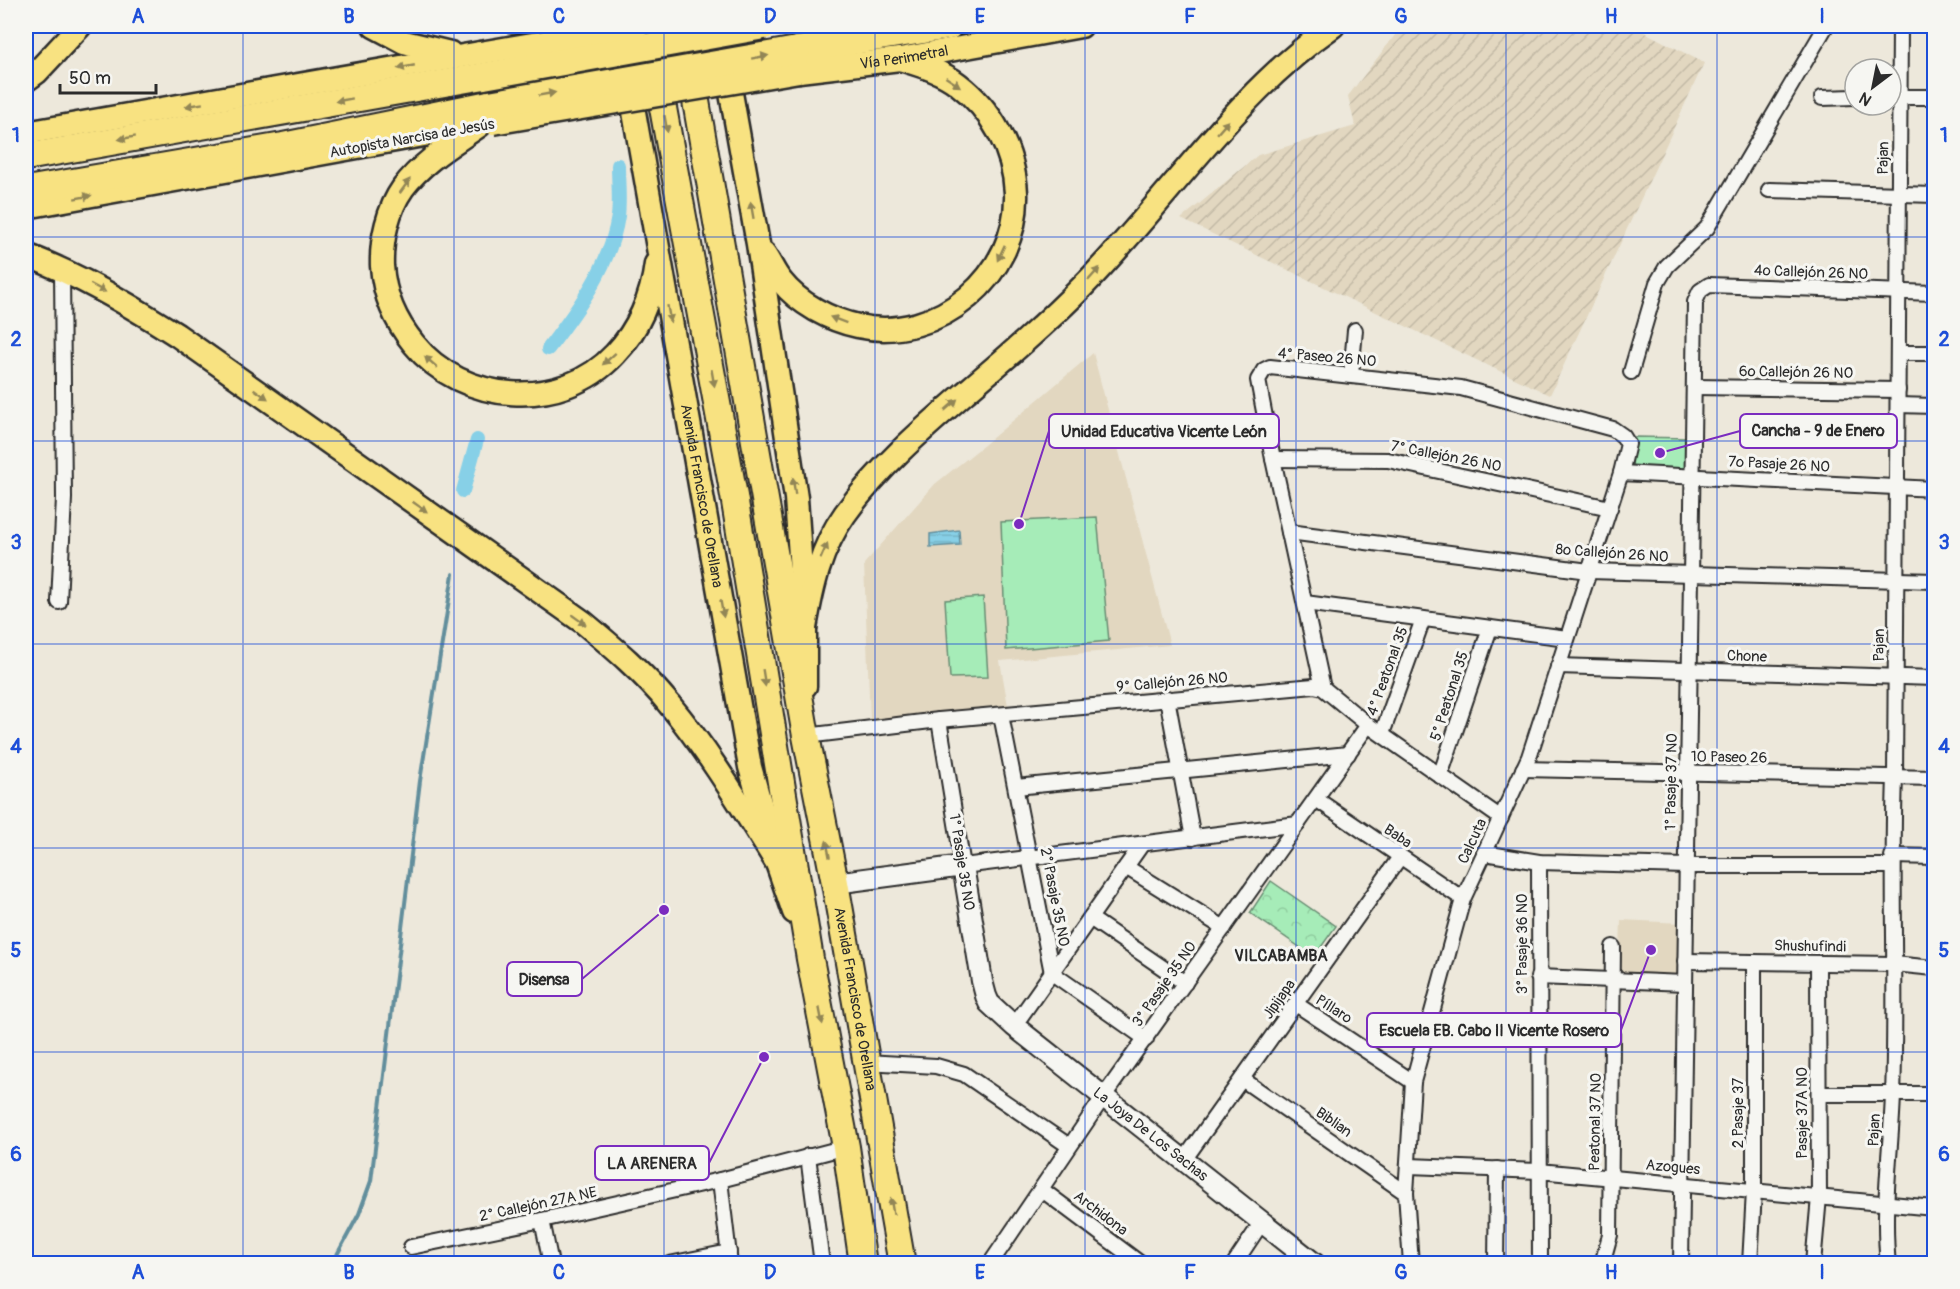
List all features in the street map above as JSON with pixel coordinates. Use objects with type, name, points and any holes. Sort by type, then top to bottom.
[{"type":"highway","name":"Avenida Francisco de Orellana","points":[[648,26],[735,496],[810,959],[846,1147],[863,1263]]},
{"type":"highway","name":"Avenida Francisco de Orellana","points":[[683,26],[806,736],[835,883],[902,1263]]},
{"type":"highway","points":[[26,157],[476,62],[764,26]]},
{"type":"highway","name":"Vía Perimetral","points":[[798,61],[950,26]]},
{"type":"highway","name":"Autopista Narcisa de Jesús","points":[[26,190],[283,146],[487,117],[798,61]]},
{"type":"main road","points":[[26,80],[37,72],[80,26]]},
{"type":"main road","points":[[374,26],[404,42],[476,62]]},
{"type":"main road","name":"Avenida Francisco de Orellana","points":[[619,26],[750,767],[777,863],[810,959]]},
{"type":"main road","points":[[26,134],[476,62],[638,26]]},
{"type":"main road","name":"Avenida Francisco de Orellana","points":[[719,26],[758,244],[796,498],[805,628],[806,736]]},
{"type":"main road","name":"Vía Perimetral","points":[[798,61],[900,59],[1081,26]]},
{"type":"main road","points":[[805,628],[817,568],[829,540],[844,515],[879,471],[1043,325],[1085,284],[1253,93],[1294,55],[1333,26]]},
{"type":"main road","points":[[758,244],[780,280],[795,295],[828,316],[866,328],[899,329],[919,325],[935,318],[966,298],[990,273],[1007,240],[1015,208],[1014,174],[1003,138],[982,105],[956,83],[926,67],[900,59]]},
{"type":"main road","points":[[487,117],[411,178],[392,207],[384,242],[383,275],[393,309],[401,327],[423,355],[437,368],[467,385],[499,393],[535,392],[575,382],[596,370],[615,355],[631,333],[651,290],[658,251]]},
{"type":"main road","name":"Autopista Narcisa de Jesús","points":[[26,207],[487,117]]},
{"type":"main road","points":[[26,255],[62,270],[128,304],[177,335],[583,622],[613,647],[668,703],[692,733],[777,863]]},
{"type":"street","points":[[1631,372],[1657,283],[1667,266],[1707,228],[1826,26]]},
{"type":"street","name":"Pajan","points":[[1898,57],[1900,26]]},
{"type":"street","points":[[1903,97],[1935,97]]},
{"type":"street","points":[[1822,98],[1843,98]]},
{"type":"street","name":"Pajan","points":[[1888,1263],[1887,1204],[1893,1095],[1894,964],[1892,861],[1895,777],[1899,194],[1897,117]]},
{"type":"street","points":[[1769,190],[1935,195]]},
{"type":"street","points":[[59,602],[64,498],[62,270]]},
{"type":"street","name":"4º Callejón 26 NO","points":[[1695,302],[1700,291],[1709,285],[1935,293]]},
{"type":"street","name":"1° Pasaje 37 NO","points":[[1681,1263],[1695,302]]},
{"type":"street","points":[[1351,375],[1355,330]]},
{"type":"street","points":[[1898,353],[1935,353]]},
{"type":"street","name":"4° Paseo 26 NO","points":[[1323,687],[1258,380],[1264,370],[1270,367],[1461,388],[1613,429],[1623,436],[1628,444]]},
{"type":"street","name":"6º Callejón 26 NO","points":[[1694,387],[1898,390]]},
{"type":"street","points":[[1898,405],[1935,406]]},
{"type":"street","name":"Calcuta","points":[[1411,1263],[1406,1192],[1413,1082],[1463,899],[1523,769],[1610,508],[1628,444]]},
{"type":"street","name":"7° Callejón 26 NO","points":[[1273,459],[1388,460],[1610,508]]},
{"type":"street","name":"7º Pasaje 26 NO","points":[[1621,473],[1935,489]]},
{"type":"street","name":"8º Callejón 26 NO","points":[[1289,532],[1589,571],[1935,581]]},
{"type":"street","points":[[1305,603],[1567,638]]},
{"type":"street","name":"4° Peatonal 35","points":[[1382,734],[1423,619]]},
{"type":"street","name":"5° Peatonal 35","points":[[1440,776],[1490,628]]},
{"type":"street","name":"Chone","points":[[1558,666],[1935,678]]},
{"type":"street","name":"9° Callejón 26 NO","points":[[806,736],[939,720],[1167,698],[1323,687]]},
{"type":"street","points":[[1323,687],[1368,725],[1501,818]]},
{"type":"street","points":[[1167,698],[1193,838]]},
{"type":"street","name":"2° Pasaje 35 NO","points":[[1001,715],[1052,973]]},
{"type":"street","name":"1° Pasaje 35 NO","points":[[939,720],[981,981],[989,1003]]},
{"type":"street","name":"3° Pasaje 35 NO","points":[[990,1263],[1104,1096],[1368,725]]},
{"type":"street","points":[[1016,787],[1348,754]]},
{"type":"street","name":"10 Paseo 26","points":[[1523,769],[1935,778]]},
{"type":"street","name":"Baba","points":[[1316,799],[1463,899]]},
{"type":"street","points":[[835,883],[1298,824]]},
{"type":"street","points":[[1014,1026],[1142,844]]},
{"type":"street","points":[[1484,854],[1539,862],[1686,866],[1892,861],[1935,857]]},
{"type":"street","name":"Jipijapa","points":[[1184,1160],[1400,857]]},
{"type":"street","name":"3° Pasaje 36 NO","points":[[1539,862],[1540,1263]]},
{"type":"street","points":[[1126,867],[1224,928]]},
{"type":"street","points":[[1090,918],[1185,983]]},
{"type":"street","name":"Peatonal 37 NO","points":[[1602,1263],[1610,1235],[1613,947]]},
{"type":"street","name":"Shushufindi","points":[[1685,961],[1894,964],[1935,968]]},
{"type":"street","name":"2 Pasaje 37","points":[[1750,1263],[1754,1191],[1754,962]]},
{"type":"street","name":"Pasaje 37A NO","points":[[1813,1263],[1818,1197],[1818,963]]},
{"type":"street","points":[[1052,973],[1146,1039]]},
{"type":"street","points":[[1538,977],[1685,983]]},
{"type":"street","name":"La Joya De Los Sachas","points":[[989,1003],[1014,1026],[1315,1263]]},
{"type":"street","name":"Píllaro","points":[[1296,1004],[1413,1082]]},
{"type":"street","points":[[866,1062],[936,1066],[964,1074],[1069,1146]]},
{"type":"street","name":"Biblian","points":[[1242,1079],[1406,1192]]},
{"type":"street","points":[[1819,1094],[1935,1094]]},
{"type":"street","name":"2° Callejón 27A NE","points":[[411,1247],[720,1180],[846,1147]]},
{"type":"street","points":[[808,1156],[822,1263]]},
{"type":"street","name":"Azogues","points":[[1409,1166],[1539,1171],[1935,1208]]},
{"type":"street","points":[[1496,1263],[1497,1169]]},
{"type":"street","points":[[669,1263],[729,1258],[720,1180]]},
{"type":"street","name":"Archidona","points":[[1041,1189],[1141,1263]]},
{"type":"street","points":[[542,1220],[551,1263]]},
{"type":"street","points":[[1234,1263],[1263,1222]]},
{"type":"shaded area","points":[[1402,26],[1633,26],[1704,63],[1550,395],[1181,219],[1258,155],[1355,126],[1348,96]]},
{"type":"shaded area","points":[[1093,353],[1170,645],[1000,661],[1008,706],[870,720],[864,564],[935,484]]},
{"type":"shaded area","points":[[1621,920],[1682,923],[1681,979],[1619,978]]},
{"type":"green space","points":[[1634,437],[1689,438],[1687,470],[1632,468]]},
{"type":"green space","points":[[1097,517],[1109,641],[1006,650],[1001,522]]},
{"type":"green space","points":[[983,597],[988,677],[950,678],[945,600]]},
{"type":"green space","points":[[1271,881],[1336,926],[1314,957],[1250,913]]},
{"type":"water","points":[[959,530],[960,545],[930,547],[930,534]]},
{"type":"waterway","points":[[548,349],[591,287],[608,252],[618,216],[618,165]]},
{"type":"waterway","points":[[463,491],[477,440]]},
{"type":"waterway","points":[[332,1264],[359,1214],[371,1181],[420,781],[453,574]]},
{"type":"place","name":"Cancha - 9 de Enero","points":[[1660,453]]},
{"type":"place","name":"Unidad Educativa Vicente León","points":[[1019,524]]},
{"type":"place","name":"Disensa","points":[[664,910]]},
{"type":"place","name":"Escuela EB. Cabo II Vicente Rosero","points":[[1651,950]]},
{"type":"place","name":"LA ARENERA","points":[[764,1057]]},
{"type":"district","name":"VILCABAMBA","points":[[1281,955]]}]
